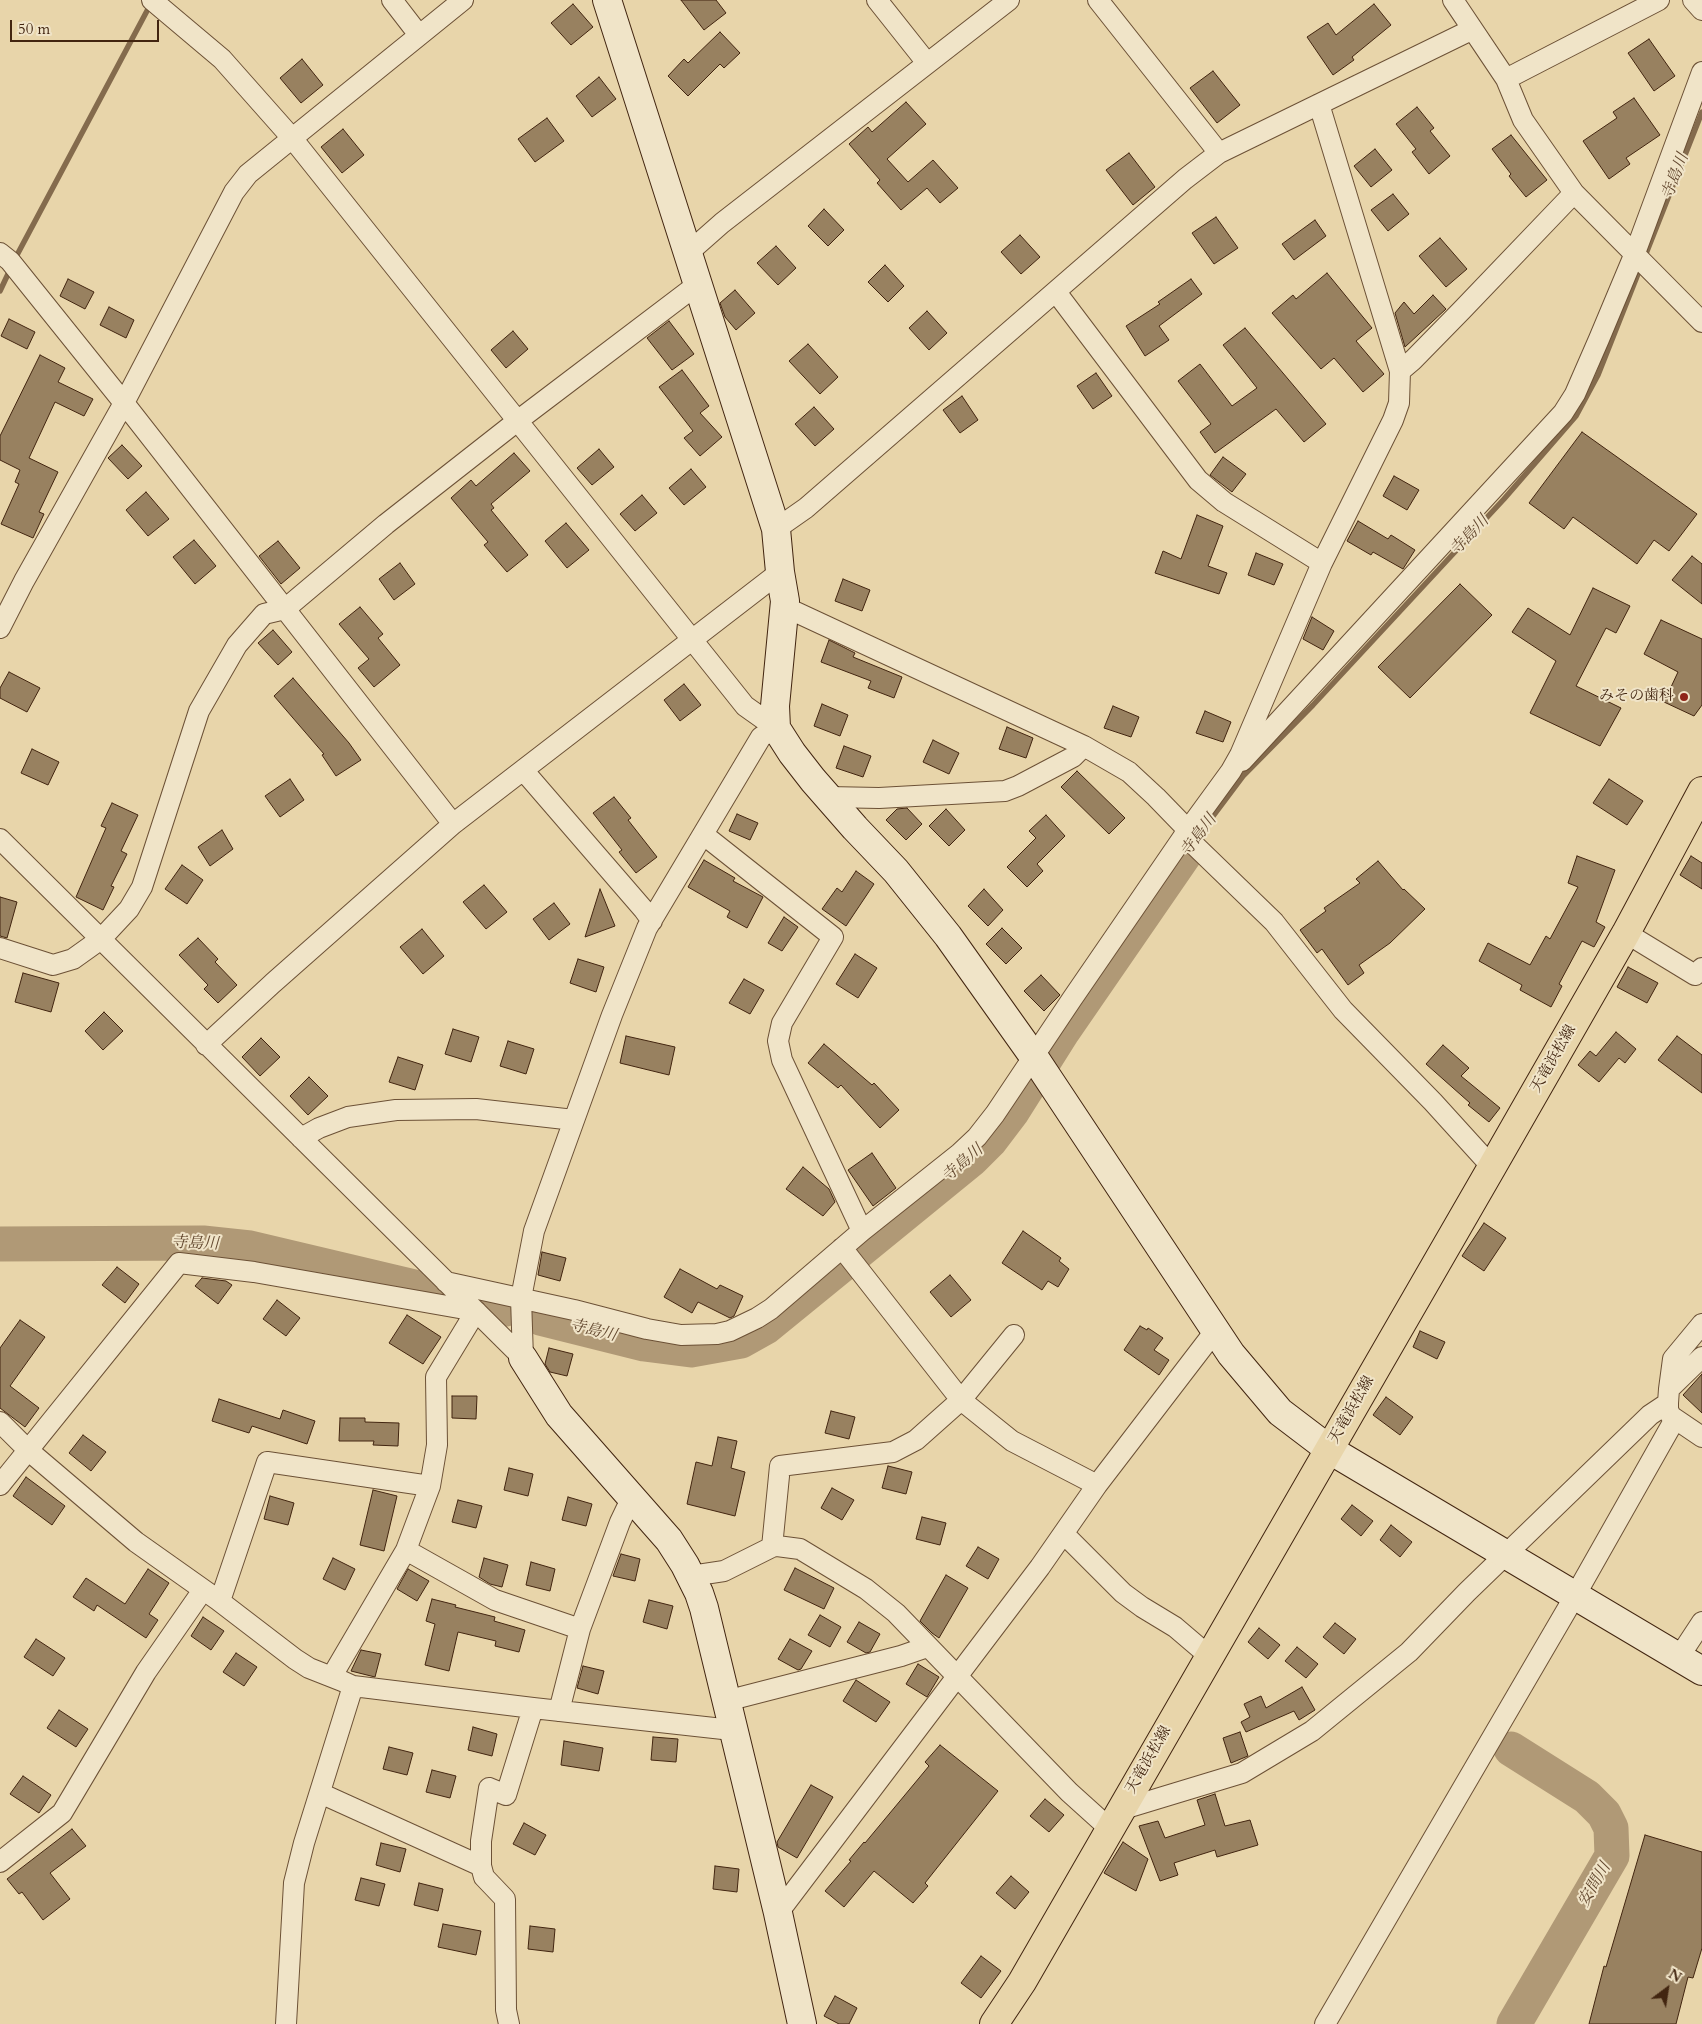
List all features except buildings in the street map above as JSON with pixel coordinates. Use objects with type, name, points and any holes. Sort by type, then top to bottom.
[{"type":"main road","name":"天竜浜松線","points":[[994,2024],[1022,1982],[1209,1656],[1330,1450],[1626,933],[1702,791]]},
{"type":"street","points":[[152,0],[222,59],[292,138],[516,422],[745,706],[776,728],[792,753],[828,797],[896,871],[936,921],[1038,1063],[1237,1363],[1280,1412],[1330,1450],[1576,1594],[1691,1664],[1702,1622]]},
{"type":"street","points":[[392,0],[419,36]]},
{"type":"street","points":[[0,628],[24,581],[124,403],[234,192],[248,174],[463,0]]},
{"type":"street","points":[[607,0],[776,529],[785,607],[775,706],[776,728]]},
{"type":"street","points":[[877,0],[927,63]]},
{"type":"street","points":[[688,253],[722,223],[1009,0]]},
{"type":"street","points":[[1098,0],[1219,153]]},
{"type":"street","points":[[1453,0],[1506,78],[1523,120],[1574,193],[1702,322]]},
{"type":"street","points":[[1506,78],[1659,0]]},
{"type":"street","points":[[1693,0],[1702,10]]},
{"type":"street","points":[[776,529],[806,508],[1185,179],[1219,153],[1472,30]]},
{"type":"street","points":[[1232,771],[1250,754],[1563,413],[1575,394],[1640,259],[1702,72]]},
{"type":"street","points":[[446,1282],[647,1329],[681,1335],[717,1334],[730,1331],[757,1318],[847,1254],[862,1231],[966,1148],[1038,1063],[1072,999],[1190,837],[1232,771],[1322,563],[1393,420],[1399,402],[1400,371],[1319,104]]},
{"type":"street","points":[[1400,371],[1444,329],[1574,193]]},
{"type":"street","points":[[0,253],[10,260],[124,403],[453,824]]},
{"type":"street","points":[[0,948],[53,965],[73,959],[101,939],[129,909],[142,887],[199,711],[237,645],[264,614],[285,609],[378,530],[516,422],[698,284]]},
{"type":"street","points":[[1056,292],[1198,480],[1224,502],[1322,563]]},
{"type":"street","points":[[206,1046],[267,989],[453,824],[780,572]]},
{"type":"street","points":[[785,607],[1084,746],[1129,772],[1156,797],[1190,837],[1274,922],[1343,1010],[1433,1102],[1492,1167]]},
{"type":"street","points":[[523,1358],[521,1298],[534,1231],[612,1015],[647,928],[761,737],[776,728]]},
{"type":"street","points":[[828,797],[879,798],[1005,791],[1073,757],[1084,746]]},
{"type":"street","points":[[523,770],[652,921]]},
{"type":"street","points":[[704,835],[833,937],[782,1023],[778,1042],[782,1060],[862,1231]]},
{"type":"street","points":[[0,839],[206,1046],[523,1358],[559,1415],[669,1540],[680,1556],[691,1576],[704,1608],[732,1730],[778,1913],[802,2024]]},
{"type":"street","points":[[1626,933],[1700,974]]},
{"type":"street","points":[[301,1138],[319,1128],[348,1117],[396,1110],[476,1109],[574,1120]]},
{"type":"street","points":[[847,1254],[961,1400],[1012,1441],[1097,1485]]},
{"type":"street","points":[[0,1485],[179,1263],[254,1272],[476,1311]]},
{"type":"street","points":[[332,1676],[406,1550],[430,1486],[437,1445],[436,1377],[476,1311]]},
{"type":"street","points":[[1702,1324],[1673,1359],[1671,1404],[1702,1438]]},
{"type":"street","points":[[778,1913],[1064,1534],[1097,1485],[1215,1331]]},
{"type":"street","points":[[772,1547],[780,1466],[893,1452],[916,1440],[961,1400],[1014,1335]]},
{"type":"street","points":[[1325,2024],[1576,1594],[1671,1404],[1702,1357]]},
{"type":"street","points":[[691,1576],[724,1571],[772,1547],[800,1549],[866,1590],[896,1613],[1069,1792],[1115,1819],[1242,1774],[1312,1732],[1410,1652],[1467,1592],[1650,1415],[1671,1404]]},
{"type":"street","points":[[0,1422],[29,1451],[136,1542],[309,1668],[353,1686],[732,1730]]},
{"type":"street","points":[[220,1602],[267,1462],[430,1486]]},
{"type":"street","points":[[559,1711],[580,1629],[620,1522],[631,1499]]},
{"type":"street","points":[[1064,1534],[1124,1593],[1142,1607],[1175,1627],[1209,1656]]},
{"type":"street","points":[[406,1550],[495,1600],[580,1629]]},
{"type":"street","points":[[0,1862],[62,1812],[146,1672],[203,1590]]},
{"type":"street","points":[[726,1701],[901,1656],[928,1647]]},
{"type":"street","points":[[286,2024],[294,1883],[304,1842],[353,1686]]},
{"type":"street","points":[[509,2024],[506,2010],[505,1899],[484,1877],[481,1866],[481,1841],[489,1788],[506,1795],[533,1708]]},
{"type":"street","points":[[320,1793],[481,1866]]},
{"type":"waterway","points":[[17,255],[148,9]]},
{"type":"waterway","name":"寺島川","points":[[1195,840],[1243,776],[1313,705],[1504,499],[1576,416],[1598,375],[1702,112]]},
{"type":"waterway","points":[[0,291],[8,274]]},
{"type":"waterway","name":"寺島川","points":[[540,1318],[644,1344],[691,1350],[741,1341],[766,1327],[972,1159],[990,1141],[1012,1112],[1063,1031],[1187,851]]},
{"type":"waterway","name":"寺島川","points":[[0,1244],[203,1243],[250,1248],[444,1294]]},
{"type":"waterway","name":"寺島川","points":[[479,1303],[506,1309]]},
{"type":"waterway","name":"安間川","points":[[1511,1749],[1587,1797],[1604,1814],[1611,1828],[1612,1856],[1514,2024]]},
{"type":"place","name":"みその歯科","points":[[1684,697]]}]
